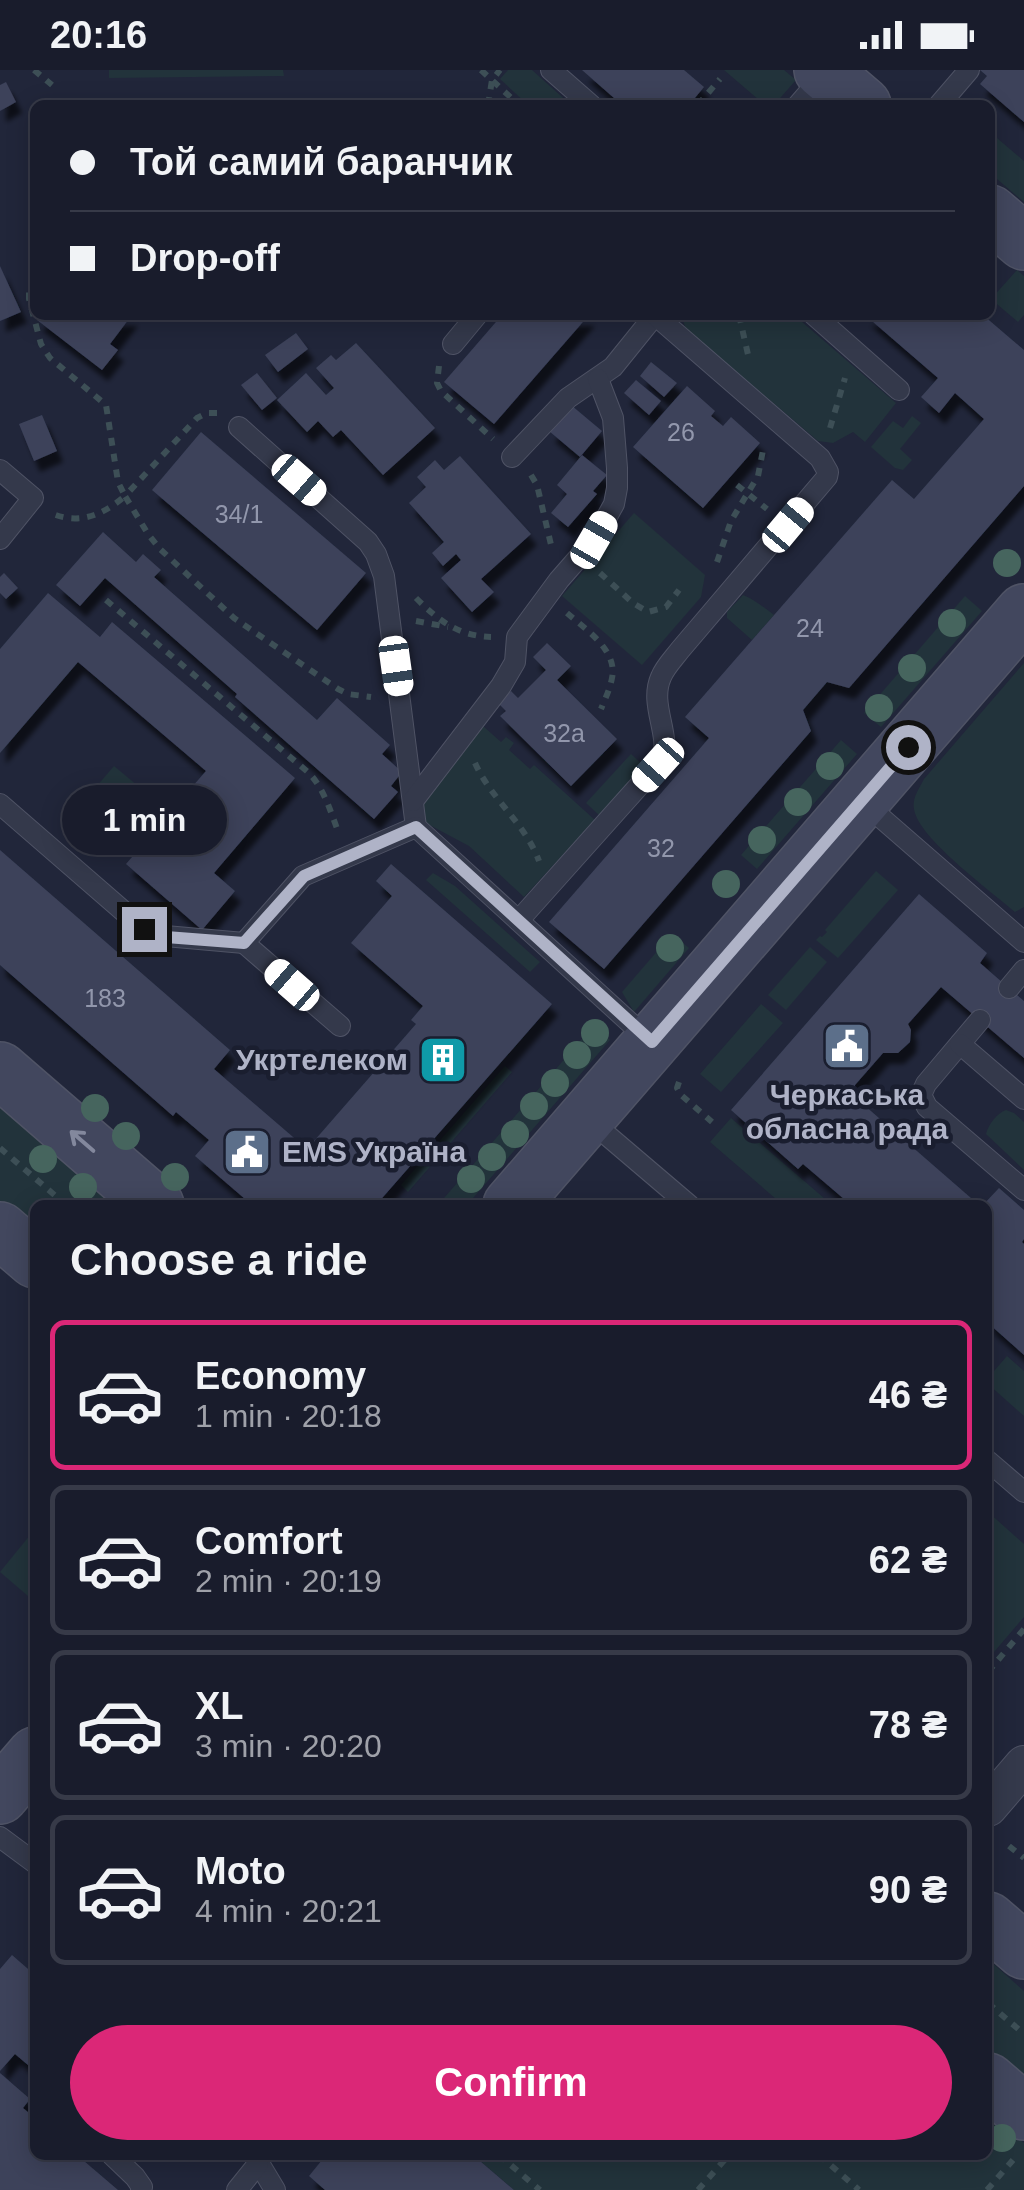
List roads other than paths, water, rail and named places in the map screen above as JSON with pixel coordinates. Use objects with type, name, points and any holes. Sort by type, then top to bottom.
[{"type":"main road","points":[[995,217],[1024,242]]},
{"type":"main road","points":[[515,1200],[587,1118],[666,1061],[861,800],[1024,612]]},
{"type":"main road","points":[[0,1070],[150,1200]]},
{"type":"main road","points":[[0,1230],[30,1256]]},
{"type":"main road","points":[[0,1796],[30,1761]]},
{"type":"main road","points":[[992,1923],[1024,1951]]},
{"type":"main road","points":[[992,2088],[1019,2136]]},
{"type":"street","points":[[992,1802],[1024,1765]]},
{"type":"lane","points":[[551,70],[585,100]]},
{"type":"lane","points":[[943,100],[969,70]]},
{"type":"lane","points":[[453,344],[474,320]]},
{"type":"lane","points":[[512,457],[568,398],[613,367],[651,320]]},
{"type":"lane","points":[[519,920],[663,759],[659,683],[668,665],[823,484],[828,472],[820,458],[661,320]]},
{"type":"lane","points":[[820,320],[899,390]]},
{"type":"lane","points":[[413,800],[494,697],[513,668],[517,637],[594,540],[614,504],[617,488],[613,418],[598,379]]},
{"type":"lane","points":[[239,427],[368,542],[380,564],[416,827],[666,1061]]},
{"type":"lane","points":[[0,470],[33,498],[0,539]]},
{"type":"lane","points":[[861,800],[1024,942]]},
{"type":"lane","points":[[0,804],[144,929],[154,935],[244,943],[340,1026]]},
{"type":"lane","points":[[244,943],[304,876],[416,827]]},
{"type":"lane","points":[[1009,988],[1024,970]]},
{"type":"lane","points":[[980,1020],[921,1095],[923,1102],[1024,1190]]},
{"type":"lane","points":[[960,1044],[1024,1100]]},
{"type":"lane","points":[[587,1118],[683,1200]]},
{"type":"lane","points":[[992,1464],[1024,1492]]},
{"type":"lane","points":[[0,1837],[30,1859]]},
{"type":"lane","points":[[117,2160],[136,2177],[140,2190]]},
{"type":"lane","points":[[237,2190],[255,2160]]},
{"type":"lane","points":[[257,2160],[275,2190]]},
{"type":"place","name":"Черкаська обласна рада","points":[[847,1046]]},
{"type":"place","name":"Укртелеком","points":[[443,1060]]},
{"type":"place","name":"EMS Україна","points":[[247,1152]]}]
